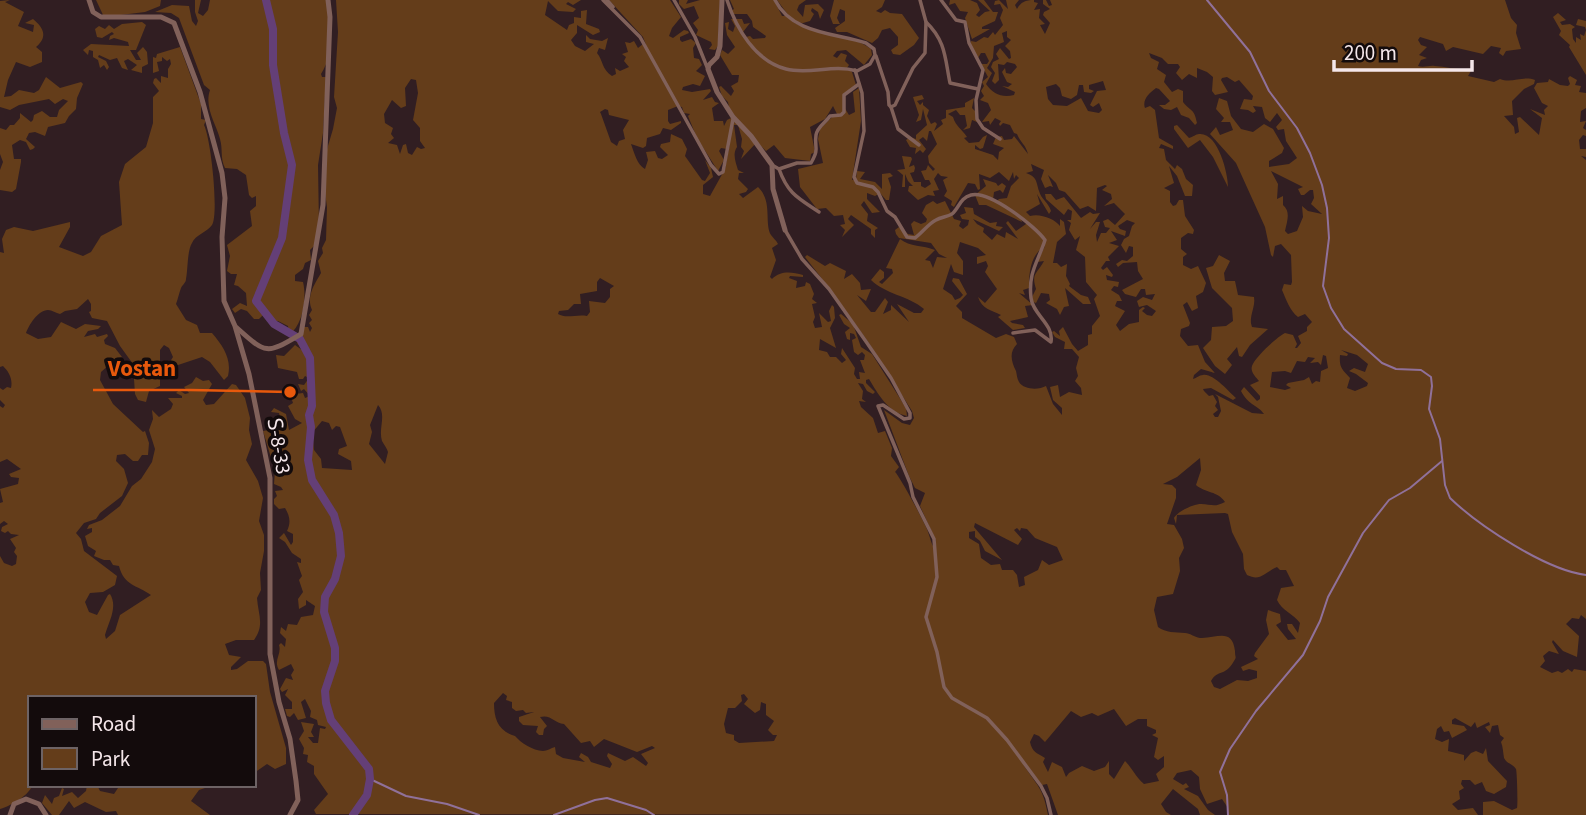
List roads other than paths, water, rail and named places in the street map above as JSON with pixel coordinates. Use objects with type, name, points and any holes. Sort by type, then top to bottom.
[{"type":"street","name":"Տ-8-33","points":[[89,0],[93,12],[101,18],[161,17],[171,20],[200,92],[222,173],[225,198],[222,237],[224,301],[235,326],[249,373],[270,478],[270,654],[279,702],[290,739],[296,781],[298,800],[290,815]]},
{"type":"street","points":[[235,326],[258,347],[266,350],[278,348],[301,334],[323,205],[330,17],[328,0]]},
{"type":"street","points":[[605,0],[632,26],[646,46],[701,148],[719,174],[723,172],[733,117]]},
{"type":"street","points":[[674,0],[695,37],[717,92],[772,166],[779,169],[797,163],[811,163],[818,151],[816,135],[819,129],[830,116],[841,115],[844,111],[844,95],[859,85]]},
{"type":"street","points":[[708,69],[717,57],[720,46],[725,0]]},
{"type":"street","points":[[725,0],[744,35],[760,55],[785,69],[863,69],[875,55]]},
{"type":"street","points":[[775,0],[782,11],[808,29],[866,43],[874,49],[888,92],[889,105],[902,134],[919,145]]},
{"type":"street","points":[[891,107],[895,105],[913,68],[925,52],[926,22],[920,0]]},
{"type":"street","points":[[942,0],[956,20],[965,22],[969,43],[983,70],[975,109],[977,119],[983,128],[1000,139]]},
{"type":"street","points":[[926,22],[941,42],[948,61],[950,83],[978,89]]},
{"type":"street","points":[[855,70],[863,103],[864,131],[854,177],[857,183],[873,187],[878,192],[887,211],[895,217],[907,237],[915,238],[936,220],[953,214],[960,202],[974,194],[1019,216],[1045,240],[1031,277],[1031,299],[1053,338],[1051,342],[1035,330],[1013,333]]},
{"type":"street","points":[[772,166],[773,189],[785,230],[802,259],[829,289],[891,378],[910,413],[910,418],[904,419],[883,405],[878,406],[933,539],[936,577],[926,617],[946,692],[986,718],[1007,740],[1041,786],[1051,815]]},
{"type":"street","points":[[779,169],[788,189],[796,198],[819,212]]},
{"type":"street","points":[[10,815],[15,804],[26,799],[39,804],[46,815]]},
{"type":"waterway","points":[[266,0],[273,29],[273,65],[292,165],[282,238],[256,301],[274,324],[300,339],[310,358],[312,406],[309,415],[311,427],[308,460],[312,480],[334,515],[341,556],[335,579],[325,597],[324,612],[335,648],[335,661],[325,691],[326,703],[331,720],[369,769],[370,779],[367,795],[353,815]]},
{"type":"waterway","points":[[1207,0],[1250,52],[1269,91],[1297,128],[1310,153],[1327,208],[1329,238],[1323,286],[1331,308],[1344,329],[1382,363],[1396,369],[1421,370],[1431,377],[1429,409],[1440,439],[1445,485],[1450,498],[1495,533],[1533,556],[1586,575]]},
{"type":"waterway","points":[[1228,815],[1227,795],[1220,772],[1230,749],[1256,711],[1303,655],[1320,621],[1328,597],[1363,533],[1389,500],[1410,488],[1442,461]]},
{"type":"waterway","points":[[370,779],[406,796],[447,804],[479,815]]},
{"type":"waterway","points":[[554,815],[607,798],[654,815]]},
{"type":"place","name":"Vostan","points":[[290,392]]}]
